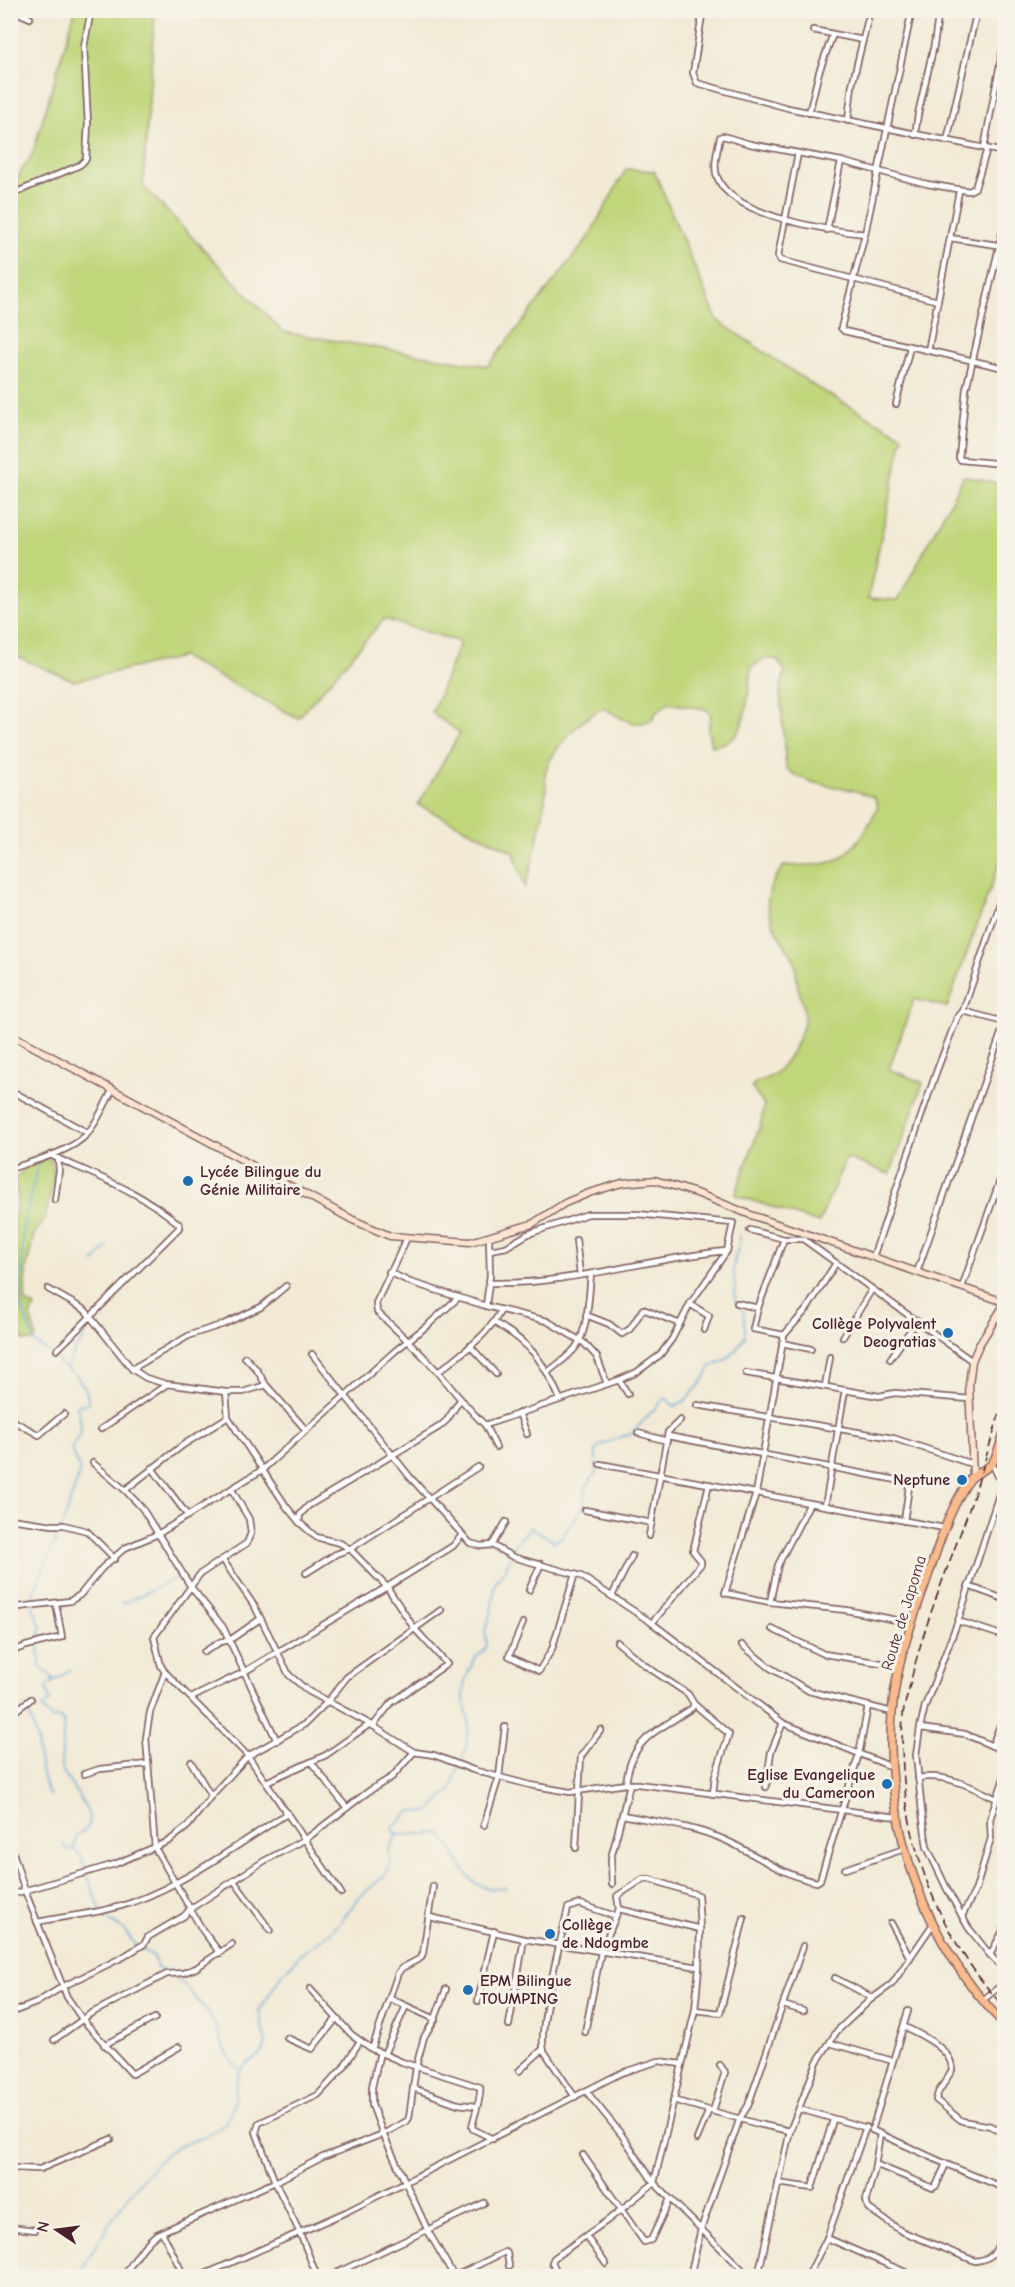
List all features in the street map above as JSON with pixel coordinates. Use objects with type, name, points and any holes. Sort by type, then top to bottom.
[{"type":"main road","points":[[10,1034],[373,1231],[390,1236],[460,1242],[489,1238],[538,1221],[565,1203],[589,1193],[622,1183],[649,1180],[699,1194],[750,1215],[1005,1303],[979,1345],[972,1361],[970,1399],[972,1477]]},
{"type":"main road","points":[[972,1477],[993,1463],[1005,1433]]},
{"type":"main road","name":"Route de Japoma","points":[[972,1477],[952,1510],[911,1623],[892,1712],[892,1767],[897,1817],[904,1849],[920,1897],[933,1924],[968,1980],[1005,2024]]},
{"type":"street","points":[[12,10],[30,18]]},
{"type":"street","points":[[10,192],[16,192],[80,165],[86,159],[88,124],[84,47],[91,10]]},
{"type":"street","points":[[912,10],[866,234],[841,328],[1005,368]]},
{"type":"street","points":[[915,135],[939,10]]},
{"type":"street","points":[[946,141],[977,10]]},
{"type":"street","points":[[702,15],[693,73],[697,83],[809,113],[1005,152]]},
{"type":"street","points":[[848,121],[852,85],[868,19]]},
{"type":"street","points":[[813,30],[863,40]]},
{"type":"street","points":[[809,113],[819,72],[833,34]]},
{"type":"street","points":[[866,234],[826,230],[754,211],[729,194],[718,179],[716,171],[720,137],[841,161],[959,191],[969,191],[975,188],[985,148],[1005,43]]},
{"type":"street","points":[[798,153],[778,256],[780,260],[938,301]]},
{"type":"street","points":[[826,230],[841,161]]},
{"type":"street","points":[[928,351],[959,191]]},
{"type":"street","points":[[1005,225],[1002,246],[966,389],[960,460],[1005,464]]},
{"type":"street","points":[[950,238],[1002,246]]},
{"type":"street","points":[[896,404],[910,346]]},
{"type":"street","points":[[873,1257],[937,1070],[957,1018],[963,1011],[1005,888]]},
{"type":"street","points":[[917,1272],[1005,1024],[963,1011]]},
{"type":"street","points":[[10,1169],[76,1143],[88,1133],[113,1089]]},
{"type":"street","points":[[10,1090],[88,1133]]},
{"type":"street","points":[[50,1155],[123,1188],[161,1209],[179,1224],[178,1231],[57,1350]]},
{"type":"street","points":[[55,1200],[59,1170],[58,1158]]},
{"type":"street","points":[[962,1287],[1005,1169]]},
{"type":"street","points":[[484,1425],[619,1380],[637,1372],[660,1355],[672,1339],[690,1304],[727,1251],[732,1223],[637,1214],[583,1215],[528,1234],[506,1247],[490,1250]]},
{"type":"street","points":[[750,1230],[784,1239],[803,1239],[972,1361]]},
{"type":"street","points":[[407,1238],[389,1272],[375,1308],[376,1312],[408,1340],[438,1372],[484,1425],[496,1447]]},
{"type":"street","points":[[486,1306],[490,1283],[489,1238]]},
{"type":"street","points":[[784,1239],[758,1308],[753,1329],[784,1335]]},
{"type":"street","points":[[576,1240],[580,1275]]},
{"type":"street","points":[[490,1283],[507,1284],[591,1274],[704,1253],[727,1251]]},
{"type":"street","points":[[836,1263],[807,1309],[784,1335],[756,1493],[725,1593],[770,1602],[846,1610],[911,1623]]},
{"type":"street","points":[[389,1272],[410,1282],[486,1306],[547,1321],[580,1341],[597,1357],[607,1384]]},
{"type":"street","points":[[548,1372],[575,1349],[580,1341],[591,1274]]},
{"type":"street","points":[[132,1369],[190,1335],[224,1324],[261,1307],[286,1286]]},
{"type":"street","points":[[48,1289],[85,1310],[132,1369],[154,1382],[226,1392],[243,1392],[266,1385]]},
{"type":"street","points":[[843,1337],[872,1289]]},
{"type":"street","points":[[10,1608],[70,1601],[80,1595],[102,1568],[125,1548],[158,1534],[262,1470],[459,1297]]},
{"type":"street","points":[[737,1303],[758,1308]]},
{"type":"street","points":[[690,1304],[709,1316],[704,1330]]},
{"type":"street","points":[[586,1315],[609,1324],[622,1334],[630,1329],[644,1309],[680,1324]]},
{"type":"street","points":[[438,1372],[495,1323],[501,1310]]},
{"type":"street","points":[[890,1359],[917,1322]]},
{"type":"street","points":[[495,1323],[515,1334],[531,1348],[548,1372],[560,1399]]},
{"type":"street","points":[[782,1343],[811,1349]]},
{"type":"street","points":[[470,1346],[496,1374]]},
{"type":"street","points":[[312,1354],[392,1455],[462,1535],[476,1544],[492,1545],[513,1557],[575,1574],[652,1623],[783,1723],[892,1767]]},
{"type":"street","points":[[245,1357],[257,1370],[266,1385],[306,1430]]},
{"type":"street","points":[[825,1386],[830,1357]]},
{"type":"street","points":[[747,1373],[879,1396],[895,1393],[970,1399]]},
{"type":"street","points":[[619,1380],[628,1394]]},
{"type":"street","points":[[101,1429],[166,1384]]},
{"type":"street","points":[[825,1506],[845,1390]]},
{"type":"street","points":[[226,1392],[228,1417],[299,1522],[316,1537],[340,1543],[350,1549],[387,1587],[414,1628],[447,1664],[391,1703],[372,1725],[311,1762],[266,1782]]},
{"type":"street","points":[[299,1522],[300,1515],[308,1506],[439,1427],[447,1420],[460,1400]]},
{"type":"street","points":[[697,1405],[893,1438],[972,1464]]},
{"type":"street","points":[[519,1413],[527,1434]]},
{"type":"street","points":[[10,1419],[39,1435],[64,1414]]},
{"type":"street","points":[[125,1490],[183,1445],[228,1417]]},
{"type":"street","points":[[649,1536],[668,1432],[680,1420]]},
{"type":"street","points":[[638,1433],[907,1482],[909,1487],[904,1521]]},
{"type":"street","points":[[93,1463],[142,1508],[191,1587],[223,1627],[277,1742]]},
{"type":"street","points":[[993,1463],[1004,1485],[958,1621],[927,1699],[916,1755],[927,1847],[962,1916],[990,1955],[1005,1969]]},
{"type":"street","points":[[600,1464],[945,1528]]},
{"type":"street","points":[[306,1573],[336,1554],[350,1549],[478,1467]]},
{"type":"street","points":[[152,1468],[188,1516]]},
{"type":"street","points":[[652,1623],[701,1564],[693,1551],[709,1484]]},
{"type":"street","points":[[232,1490],[247,1514],[251,1533],[247,1543],[242,1549],[204,1571],[154,1637],[161,1666],[248,1756],[341,1893]]},
{"type":"street","points":[[770,1602],[778,1565],[810,1503]]},
{"type":"street","points":[[585,1510],[652,1523]]},
{"type":"street","points":[[10,1519],[64,1525],[87,1531],[115,1559]]},
{"type":"street","points":[[492,1545],[506,1522]]},
{"type":"street","points":[[190,1698],[277,1653],[453,1546],[462,1535]]},
{"type":"street","points":[[612,1596],[632,1556]]},
{"type":"street","points":[[223,1560],[255,1607],[289,1675],[302,1686],[372,1725],[414,1752],[434,1755],[464,1767],[530,1785],[570,1792],[628,1784],[897,1817]]},
{"type":"street","points":[[529,1590],[541,1564]]},
{"type":"street","points":[[522,1623],[509,1656],[539,1671],[552,1649],[575,1574]]},
{"type":"street","points":[[968,1586],[1005,1599]]},
{"type":"street","points":[[10,1640],[13,1651],[62,1637],[56,1604]]},
{"type":"street","points":[[10,1895],[98,1870],[173,1839],[188,1826],[211,1796],[248,1756],[277,1742],[305,1724],[328,1701],[347,1677],[441,1610]]},
{"type":"street","points":[[204,1652],[220,1642],[230,1640],[260,1619]]},
{"type":"street","points":[[958,1621],[1005,1636]]},
{"type":"street","points":[[772,1629],[824,1654],[900,1666]]},
{"type":"street","points":[[617,1642],[646,1666],[688,1694],[694,1704],[729,1734],[713,1794]]},
{"type":"street","points":[[742,1645],[769,1667],[809,1690],[892,1712]]},
{"type":"street","points":[[165,1672],[148,1722],[146,1738],[155,1848],[190,1909],[220,1953]]},
{"type":"street","points":[[10,1715],[31,1699]]},
{"type":"street","points":[[612,1884],[611,1858],[628,1784],[629,1763],[635,1750],[644,1740],[692,1708],[694,1704]]},
{"type":"street","points":[[622,1815],[701,1831],[725,1840],[801,1879],[817,1882],[820,1880],[859,1754],[868,1706]]},
{"type":"street","points":[[992,1746],[1005,1715]]},
{"type":"street","points":[[766,1786],[771,1752],[783,1723]]},
{"type":"street","points":[[484,1825],[500,1777],[505,1727]]},
{"type":"street","points":[[920,1728],[965,1734],[1005,1751]]},
{"type":"street","points":[[576,1848],[581,1756],[601,1730]]},
{"type":"street","points":[[10,2013],[36,2003],[144,1944],[148,1937],[184,1916],[190,1909],[264,1861],[306,1839],[392,1777],[414,1752]]},
{"type":"street","points":[[191,1762],[211,1796]]},
{"type":"street","points":[[311,1762],[347,1808]]},
{"type":"street","points":[[84,1774],[100,1769],[148,1764]]},
{"type":"street","points":[[918,1778],[937,1776],[970,1786],[997,1799]]},
{"type":"street","points":[[962,1916],[976,1889],[991,1838],[990,1819],[1005,1778]]},
{"type":"street","points":[[37,1922],[106,1910],[135,1901],[175,1883],[288,1813]]},
{"type":"street","points":[[10,1843],[25,1891],[62,1987],[82,2019],[132,2074],[180,2047]]},
{"type":"street","points":[[845,1869],[904,1849]]},
{"type":"street","points":[[559,2277],[552,2259],[622,2210],[654,2183],[695,2010],[700,1929],[698,1895],[653,1879],[643,1879],[617,1896],[619,1909],[601,1952],[585,2032]]},
{"type":"street","points":[[234,1881],[270,1930]]},
{"type":"street","points":[[372,2049],[398,1973],[402,1968],[421,1958],[430,1917],[432,1886]]},
{"type":"street","points":[[575,2097],[543,2049],[547,2009],[560,1945],[570,1907],[580,1904],[615,1916]]},
{"type":"street","points":[[619,1909],[700,1929]]},
{"type":"street","points":[[430,1917],[525,1939],[699,1967]]},
{"type":"street","points":[[695,2010],[720,2013],[744,1918]]},
{"type":"street","points":[[891,1923],[910,1958]]},
{"type":"street","points":[[758,2277],[790,2131],[810,2079],[837,2031],[892,1984],[933,1924]]},
{"type":"street","points":[[990,1955],[1005,1929]]},
{"type":"street","points":[[478,2001],[494,1931]]},
{"type":"street","points":[[509,2025],[525,1939]]},
{"type":"street","points":[[54,2040],[82,2019],[150,1982],[167,1974],[183,1973],[196,1968],[232,1944]]},
{"type":"street","points":[[690,2277],[701,2229],[740,2118],[748,2106],[803,1946]]},
{"type":"street","points":[[835,1978],[873,1998]]},
{"type":"street","points":[[983,2000],[1005,1983]]},
{"type":"street","points":[[310,1989],[336,2019],[372,2049],[416,2067],[480,2087],[481,2097],[476,2106],[473,2128],[493,2139]]},
{"type":"street","points":[[123,2277],[145,2242],[162,2232],[275,2182],[322,2157],[383,2134],[407,2121],[416,2067],[424,2037],[435,2019],[446,1989]]},
{"type":"street","points":[[391,1999],[435,2019]]},
{"type":"street","points":[[783,2005],[803,2011]]},
{"type":"street","points":[[406,2006],[382,2053],[372,2087],[372,2105],[383,2134],[428,2231],[454,2277],[504,2252],[507,2253],[509,2266]]},
{"type":"street","points":[[872,2130],[908,2011]]},
{"type":"street","points":[[105,2045],[155,2018]]},
{"type":"street","points":[[287,2038],[312,2049],[336,2019]]},
{"type":"street","points":[[905,2027],[935,2044],[951,2060],[952,2070],[936,2100],[962,2121],[991,2126],[1005,2134]]},
{"type":"street","points":[[316,2277],[299,2231],[275,2182],[256,2132],[259,2124],[318,2095],[343,2068],[360,2041]]},
{"type":"street","points":[[830,2043],[893,2061]]},
{"type":"street","points":[[519,2071],[543,2049]]},
{"type":"street","points":[[201,2277],[299,2231],[346,2212],[621,2073],[659,2061],[681,2064]]},
{"type":"street","points":[[697,2139],[711,2111],[725,2072],[720,2065]]},
{"type":"street","points":[[413,2088],[458,2103],[476,2106]]},
{"type":"street","points":[[585,2091],[621,2134],[654,2183],[749,2277]]},
{"type":"street","points":[[673,2100],[790,2131]]},
{"type":"street","points":[[799,2109],[833,2120],[866,2127],[1005,2188]]},
{"type":"street","points":[[778,2183],[812,2188],[833,2120]]},
{"type":"street","points":[[808,2277],[826,2238],[866,2127]]},
{"type":"street","points":[[880,2134],[874,2175],[866,2200],[868,2208],[901,2231],[975,2261],[985,2260],[992,2256],[998,2247],[1005,2223]]},
{"type":"street","points":[[10,2168],[40,2169],[111,2139]]},
{"type":"street","points":[[584,2155],[644,2242],[651,2240],[670,2199]]},
{"type":"street","points":[[874,2164],[933,2188],[946,2164]]},
{"type":"street","points":[[330,2277],[484,2203]]},
{"type":"street","points":[[10,2227],[35,2230]]},
{"type":"street","points":[[162,2232],[184,2277]]},
{"type":"street","points":[[586,2236],[606,2264]]},
{"type":"street","points":[[826,2238],[905,2272],[908,2277]]},
{"type":"green space","points":[[75,11],[155,11],[143,186],[283,332],[488,366],[588,238],[626,169],[654,171],[717,320],[819,389],[903,436],[868,598],[898,600],[964,476],[1004,485],[1004,851],[947,1007],[914,999],[889,1069],[923,1083],[890,1174],[846,1158],[819,1223],[735,1195],[761,1123],[764,1105],[751,1087],[756,1082],[771,1076],[788,1058],[804,1022],[795,963],[769,914],[768,895],[776,876],[784,866],[831,862],[847,853],[860,839],[878,807],[874,797],[854,790],[807,780],[786,768],[780,690],[785,671],[778,660],[765,658],[751,668],[743,721],[737,734],[722,744],[711,746],[708,730],[711,715],[706,709],[668,703],[655,714],[653,720],[633,723],[604,708],[578,726],[555,752],[546,770],[546,792],[542,816],[525,887],[514,852],[418,805],[460,733],[432,713],[460,642],[384,619],[298,718],[182,657],[74,681],[11,654],[11,187],[32,155]]},
{"type":"green space","points":[[46,1159],[52,1164],[54,1177],[45,1218],[34,1234],[26,1270],[25,1299],[27,1303],[35,1307],[30,1315],[36,1337],[34,1341],[25,1341],[11,1328],[10,1268],[15,1254],[13,1223],[18,1197],[14,1180],[29,1164]]},
{"type":"waterway","points":[[39,1162],[23,1228],[21,1305],[34,1341],[52,1353],[61,1365],[77,1376],[86,1390],[89,1402],[79,1404],[77,1408],[81,1430],[72,1452],[80,1471],[63,1524]]},
{"type":"waterway","points":[[511,1553],[516,1543],[531,1527],[554,1541],[561,1538],[584,1506],[585,1489],[596,1472],[596,1450],[601,1445],[632,1433],[664,1399],[675,1407],[686,1400],[703,1381],[711,1366],[725,1360],[736,1350],[745,1337],[744,1312],[735,1301],[734,1263],[740,1235]]},
{"type":"waterway","points":[[94,1262],[108,1246]]},
{"type":"waterway","points":[[67,1367],[76,1348],[82,1342],[88,1321]]},
{"type":"waterway","points":[[61,1528],[34,1591],[33,1607],[41,1627],[40,1664],[42,1669],[53,1678],[52,1683],[46,1687],[50,1702],[42,1708],[52,1719],[60,1717],[64,1721],[61,1766],[84,1805],[90,1821],[88,1827],[76,1836],[73,1850]]},
{"type":"waterway","points":[[460,1762],[465,1753],[469,1724],[463,1695],[465,1681],[477,1656],[485,1650],[487,1643],[485,1631],[491,1613],[495,1583],[506,1568],[510,1557]]},
{"type":"waterway","points":[[122,1604],[181,1576]]},
{"type":"waterway","points":[[53,1682],[71,1669]]},
{"type":"waterway","points":[[25,1708],[31,1718],[42,1775],[50,1796]]},
{"type":"waterway","points":[[398,1835],[393,1827],[411,1811],[428,1812],[451,1791],[458,1766]]},
{"type":"waterway","points":[[398,1835],[440,1833],[472,1880],[480,1886],[491,1889],[506,1888]]},
{"type":"waterway","points":[[78,2276],[118,2212],[153,2167],[172,2149],[203,2137],[219,2129],[226,2122],[230,2116],[241,2070],[262,2053],[266,2045],[259,2011],[282,1974],[299,1955],[330,1933],[358,1899],[386,1874],[390,1864],[389,1849],[397,1836]]},
{"type":"waterway","points":[[62,1842],[66,1849],[72,1850]]},
{"type":"waterway","points":[[75,1850],[81,1856],[86,1872]]},
{"type":"waterway","points":[[87,1875],[100,1908],[110,1921],[124,1930],[136,1946]]},
{"type":"waterway","points":[[138,1948],[154,1956],[157,1968],[165,1972]]},
{"type":"waterway","points":[[173,1975],[212,2019],[227,2054],[239,2069]]},
{"type":"railway","points":[[1004,1400],[972,1501],[921,1643],[904,1711],[902,1755],[913,1834],[938,1908],[956,1943],[978,1976],[1004,2007]]},
{"type":"place","name":"Lycée Bilingue du Génie Militaire","points":[[188,1181]]},
{"type":"place","name":"Collège Polyvalent Deogratias","points":[[948,1333]]},
{"type":"place","name":"Neptune","points":[[962,1480]]},
{"type":"place","name":"Eglise Evangelique du Cameroon","points":[[887,1784]]},
{"type":"place","name":"Collège de Ndogmbe","points":[[550,1934]]},
{"type":"place","name":"EPM Bilingue TOUMPING","points":[[468,1990]]}]
